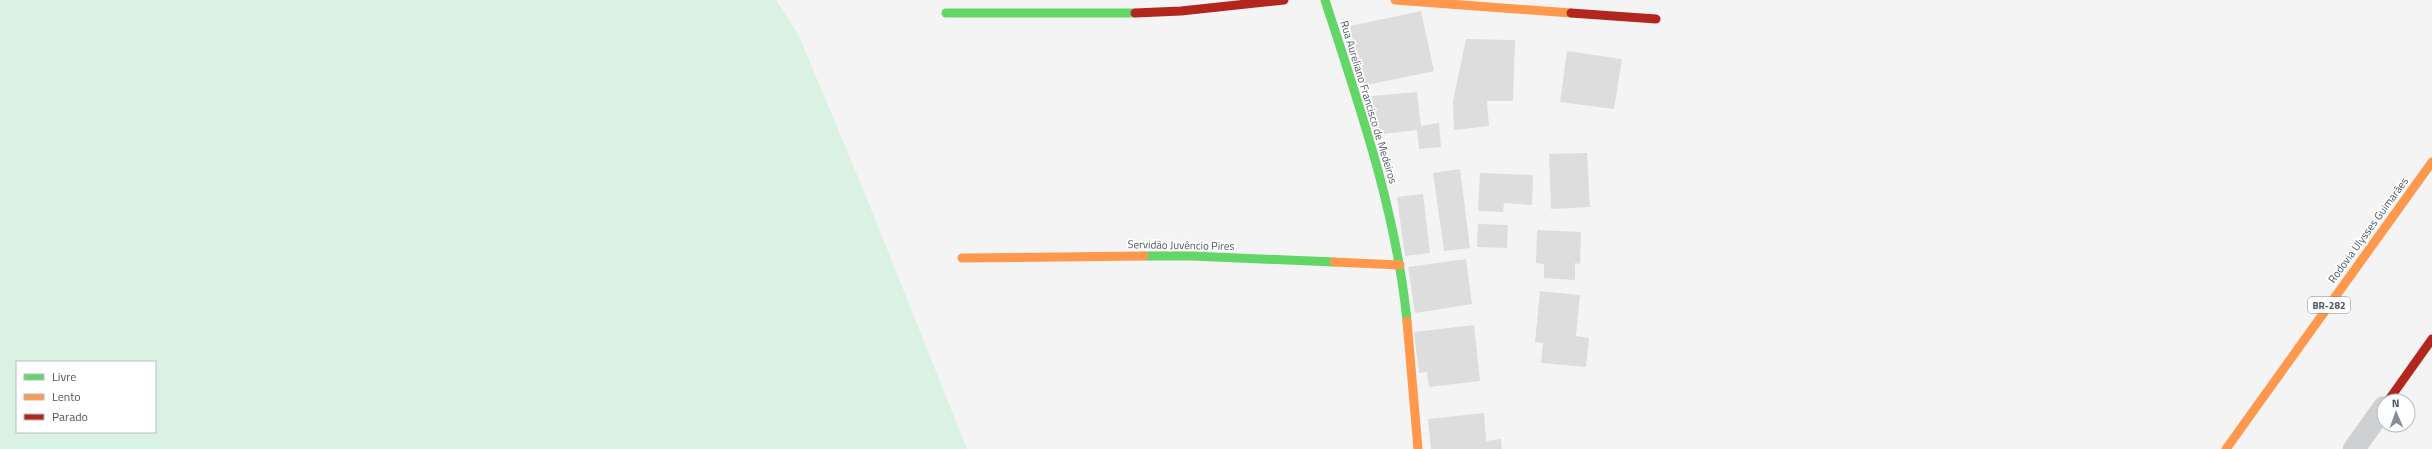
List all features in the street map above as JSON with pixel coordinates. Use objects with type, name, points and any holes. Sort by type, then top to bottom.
[{"type":"main road","points":[[946,13],[1123,14],[1181,11],[1284,0]]},
{"type":"main road","name":"Rua Aureliano Francisco de Medeiros","points":[[1325,0],[1367,130],[1400,265],[1411,356],[1418,449]]},
{"type":"main road","points":[[1394,0],[1656,19]]},
{"type":"main road","name":"Rodovia Ulysses Guimarães","points":[[2226,449],[2432,162]]},
{"type":"main road","name":"Servidão Juvêncio Pires","points":[[962,258],[1192,256],[1400,265]]},
{"type":"main road","points":[[2394,393],[2432,339]]},
{"type":"street","points":[[2354,449],[2376,418]]},
{"type":"green space","points":[[0,0],[776,0],[799,36],[863,189],[967,449],[0,449]]},
{"type":"building","points":[[1421,11],[1434,71],[1362,86],[1350,26]]},
{"type":"building","points":[[1466,39],[1515,40],[1513,101],[1487,101],[1489,126],[1454,130],[1453,101]]},
{"type":"building","points":[[1567,51],[1622,59],[1614,109],[1560,102]]},
{"type":"building","points":[[1417,92],[1421,126],[1439,123],[1441,147],[1419,149],[1417,130],[1376,135],[1372,96]]},
{"type":"building","points":[[1587,153],[1590,207],[1551,209],[1549,154]]},
{"type":"building","points":[[1460,169],[1470,248],[1444,251],[1433,173]]},
{"type":"building","points":[[1480,173],[1533,175],[1532,205],[1504,203],[1503,212],[1478,211]]},
{"type":"building","points":[[1423,194],[1430,253],[1405,256],[1397,197]]},
{"type":"building","points":[[1478,224],[1508,225],[1507,248],[1477,247]]},
{"type":"building","points":[[1537,230],[1581,232],[1580,264],[1575,263],[1575,280],[1544,278],[1544,264],[1536,263]]},
{"type":"building","points":[[1466,259],[1472,304],[1415,313],[1408,267]]},
{"type":"building","points":[[1540,291],[1580,295],[1576,336],[1589,338],[1586,367],[1541,363],[1543,343],[1535,342]]},
{"type":"building","points":[[1474,325],[1480,381],[1429,387],[1427,372],[1419,373],[1414,332]]},
{"type":"building","points":[[1484,413],[1486,441],[1501,439],[1502,449],[1431,449],[1428,419]]},
{"type":"traffic: fast","points":[[1325,0],[1375,158],[1394,239],[1402,280],[1407,321]]},
{"type":"traffic: fast","points":[[946,13],[1135,13]]},
{"type":"traffic: fast","points":[[1144,256],[1192,256],[1334,262]]},
{"type":"traffic: slow","points":[[1395,0],[1571,13]]},
{"type":"traffic: slow","points":[[2226,449],[2432,162]]},
{"type":"traffic: slow","points":[[962,258],[1144,256]]},
{"type":"traffic: slow","points":[[1334,262],[1400,265]]},
{"type":"traffic: slow","points":[[1407,321],[1418,449]]},
{"type":"traffic: jam","points":[[1135,13],[1181,11],[1284,0]]},
{"type":"traffic: jam","points":[[1571,13],[1656,19]]},
{"type":"traffic: jam","points":[[2394,393],[2432,339]]}]
